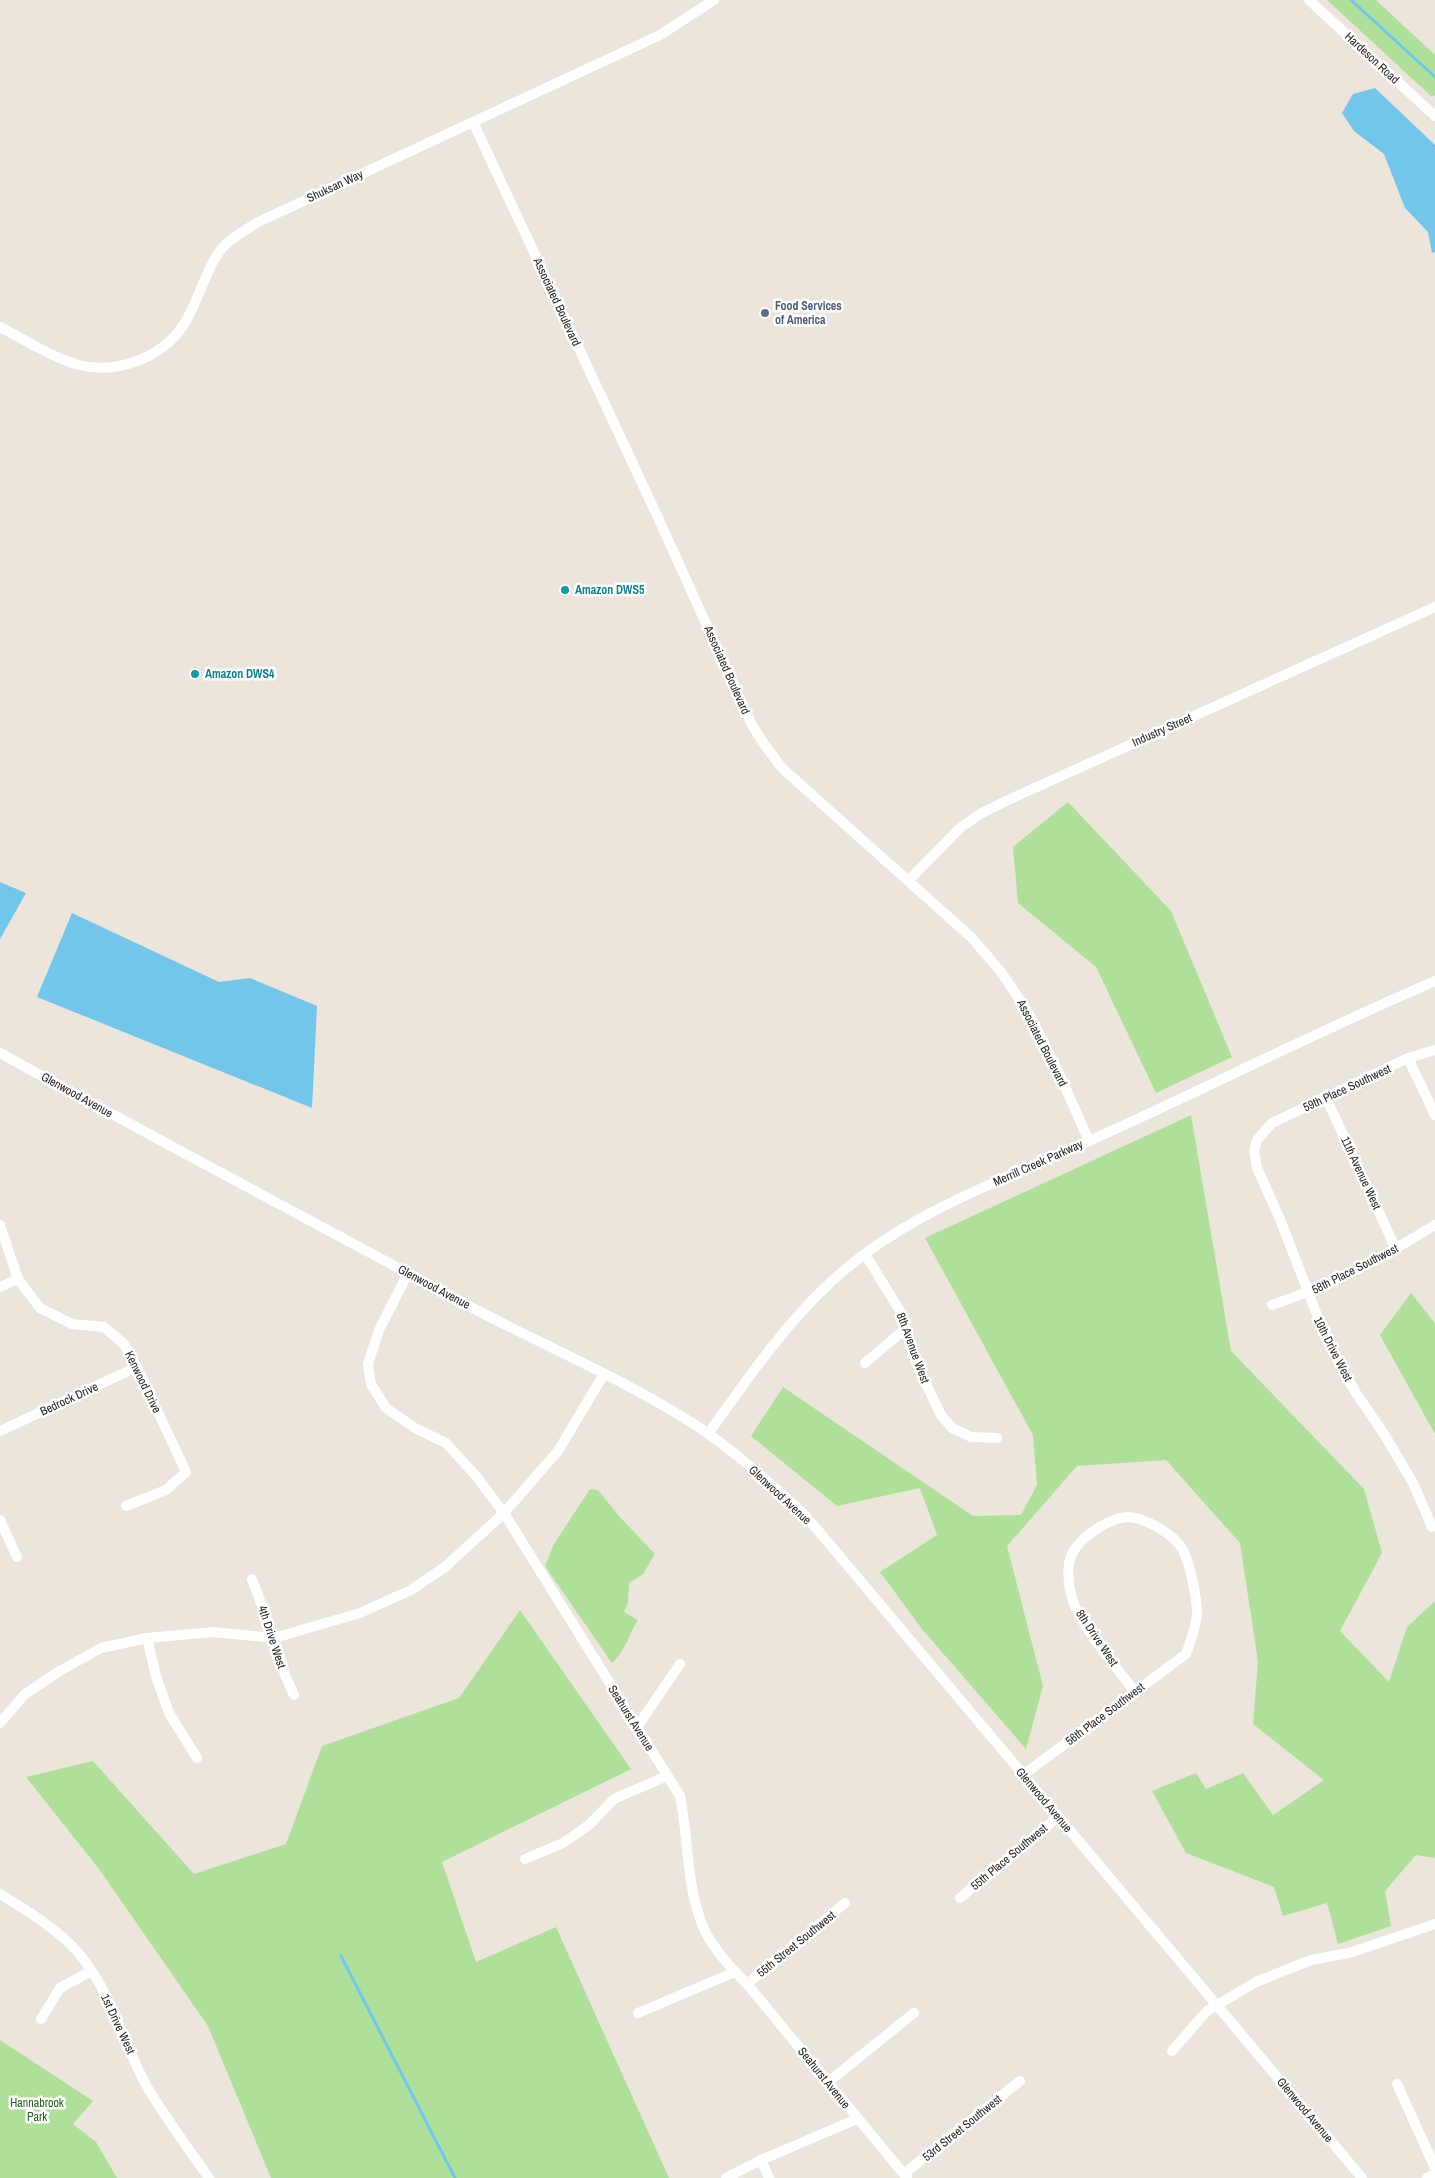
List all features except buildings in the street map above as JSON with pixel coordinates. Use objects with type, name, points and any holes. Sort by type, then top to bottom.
[{"type":"street","name":"Shuksan Way","points":[[0,327],[44,350],[78,364],[100,368],[148,358],[168,344],[186,322],[209,271],[224,245],[256,223],[660,35],[714,0]]},
{"type":"street","name":"Hardeson Road","points":[[1310,0],[1435,116]]},
{"type":"street","name":"Associated Boulevard","points":[[473,122],[659,520],[752,725],[782,768],[972,938],[1001,972],[1028,1012],[1058,1071],[1088,1141]]},
{"type":"street","name":"Industry Street","points":[[908,881],[960,828],[1001,803],[1435,607]]},
{"type":"street","name":"Merrill Creek Parkway","points":[[708,1434],[766,1355],[810,1302],[832,1280],[865,1254],[908,1225],[961,1197],[1088,1141],[1435,981]]},
{"type":"street","name":"59th Place Southwest","points":[[1262,1132],[1272,1122],[1408,1058],[1435,1050]]},
{"type":"street","name":"Glenwood Avenue","points":[[0,1053],[152,1137],[517,1331],[604,1374],[708,1434],[770,1483],[805,1516],[1362,2178]]},
{"type":"street","points":[[1408,1058],[1435,1115]]},
{"type":"street","name":"11th Avenue West","points":[[1326,1098],[1396,1249]]},
{"type":"street","name":"10th Drive West","points":[[1262,1132],[1254,1152],[1258,1168],[1280,1219],[1326,1341],[1356,1393],[1384,1434],[1413,1483],[1432,1527]]},
{"type":"street","name":"58th Place Southwest","points":[[1272,1306],[1307,1294],[1396,1249],[1435,1225]]},
{"type":"street","name":"Kenwood Drive","points":[[0,1226],[18,1279],[40,1308],[72,1324],[104,1327],[124,1344],[137,1367],[186,1472],[166,1490],[126,1506]]},
{"type":"street","name":"8th Avenue West","points":[[865,1254],[900,1311],[904,1330],[916,1363],[941,1415],[952,1428],[971,1437],[997,1438]]},
{"type":"street","name":"Seahurst Avenue","points":[[408,1273],[379,1330],[368,1364],[371,1384],[386,1408],[415,1428],[446,1444],[457,1454],[504,1513],[680,1796],[685,1821],[693,1894],[705,1930],[726,1962],[747,1984],[905,2176]]},
{"type":"street","points":[[0,1287],[18,1279]]},
{"type":"street","points":[[865,1363],[904,1330]]},
{"type":"street","name":"Bedrock Drive","points":[[0,1430],[137,1367]]},
{"type":"street","points":[[0,1723],[24,1695],[58,1672],[101,1648],[147,1638],[213,1632],[274,1638],[360,1613],[411,1590],[445,1567],[504,1513],[558,1451],[604,1374]]},
{"type":"street","name":"56th Place Southwest","points":[[1023,1775],[1186,1654],[1194,1631],[1197,1612],[1192,1583],[1182,1550],[1163,1531],[1149,1523],[1128,1517],[1096,1529]]},
{"type":"street","points":[[0,1520],[17,1557]]},
{"type":"street","name":"8th Drive West","points":[[1096,1529],[1080,1543],[1071,1556],[1068,1576],[1071,1595],[1078,1613],[1135,1692]]},
{"type":"street","name":"4th Drive West","points":[[252,1579],[274,1638],[285,1675],[294,1694]]},
{"type":"street","points":[[147,1638],[156,1676],[169,1713],[197,1758]]},
{"type":"street","points":[[637,1727],[680,1664]]},
{"type":"street","points":[[525,1859],[563,1843],[589,1825],[614,1800],[667,1776]]},
{"type":"street","name":"55th Place Southwest","points":[[960,1898],[1058,1817]]},
{"type":"street","name":"1st Drive West","points":[[0,1894],[40,1919],[69,1943],[90,1971],[106,1998],[148,2089],[209,2178]]},
{"type":"street","name":"55th Street Southwest","points":[[747,1984],[845,1904]]},
{"type":"street","points":[[1172,2051],[1206,2011],[1256,1982],[1311,1960],[1349,1953],[1435,1924]]},
{"type":"street","points":[[41,2019],[60,1988],[90,1971]]},
{"type":"street","points":[[638,2013],[735,1972]]},
{"type":"street","points":[[827,2082],[914,2014]]},
{"type":"street","name":"53rd Street Southwest","points":[[905,2176],[1020,2081]]},
{"type":"street","points":[[1396,2084],[1435,2168]]},
{"type":"street","points":[[726,2177],[857,2119]]},
{"type":"street","points":[[761,2160],[769,2178]]},
{"type":"street","points":[[1427,2178],[1435,2174]]},
{"type":"green space","points":[[1327,0],[1376,0],[1435,55],[1435,95],[1432,97]]},
{"type":"green space","points":[[1068,802],[1171,911],[1232,1057],[1156,1093],[1096,967],[1018,903],[1013,847]]},
{"type":"green space","points":[[1191,1115],[1231,1351],[1364,1489],[1382,1553],[1340,1631],[1389,1682],[1407,1627],[1435,1601],[1435,1858],[1416,1855],[1385,1891],[1391,1926],[1338,1944],[1327,1903],[1283,1916],[1274,1887],[1186,1853],[1152,1791],[1196,1773],[1206,1789],[1243,1773],[1273,1815],[1324,1780],[1253,1724],[1258,1662],[1240,1543],[1166,1460],[1077,1466],[1007,1546],[1043,1686],[1026,1749],[922,1629],[880,1572],[937,1535],[920,1488],[837,1506],[751,1436],[783,1387],[973,1516],[1021,1515],[1037,1485],[1033,1435],[925,1238]]},
{"type":"green space","points":[[1411,1293],[1435,1323],[1435,1434],[1380,1335]]},
{"type":"green space","points":[[590,1489],[598,1490],[618,1515],[655,1554],[643,1574],[629,1583],[628,1603],[624,1612],[638,1620],[624,1648],[612,1663],[545,1566],[554,1544]]},
{"type":"green space","points":[[520,1610],[631,1769],[442,1862],[476,1962],[556,1927],[669,2178],[271,2178],[208,2026],[99,1869],[26,1777],[93,1761],[194,1874],[286,1844],[322,1746],[459,1698]]},
{"type":"green space","name":"Hannabrook Park","points":[[0,2040],[93,2101],[73,2124],[96,2142],[117,2178],[0,2178]]},
{"type":"water","points":[[1375,88],[1435,145],[1435,252],[1432,253],[1428,232],[1405,208],[1384,154],[1354,131],[1342,113],[1353,94]]},
{"type":"water","points":[[0,882],[26,893],[0,939]]},
{"type":"water","points":[[72,913],[219,982],[250,978],[317,1006],[312,1108],[37,997]]},
{"type":"waterway","points":[[1351,0],[1435,77]]},
{"type":"waterway","points":[[341,1956],[455,2178]]},
{"type":"place","name":"Food Services of America","points":[[765,313]]},
{"type":"place","name":"Amazon DWS5","points":[[565,590]]},
{"type":"place","name":"Amazon DWS4","points":[[195,674]]}]
